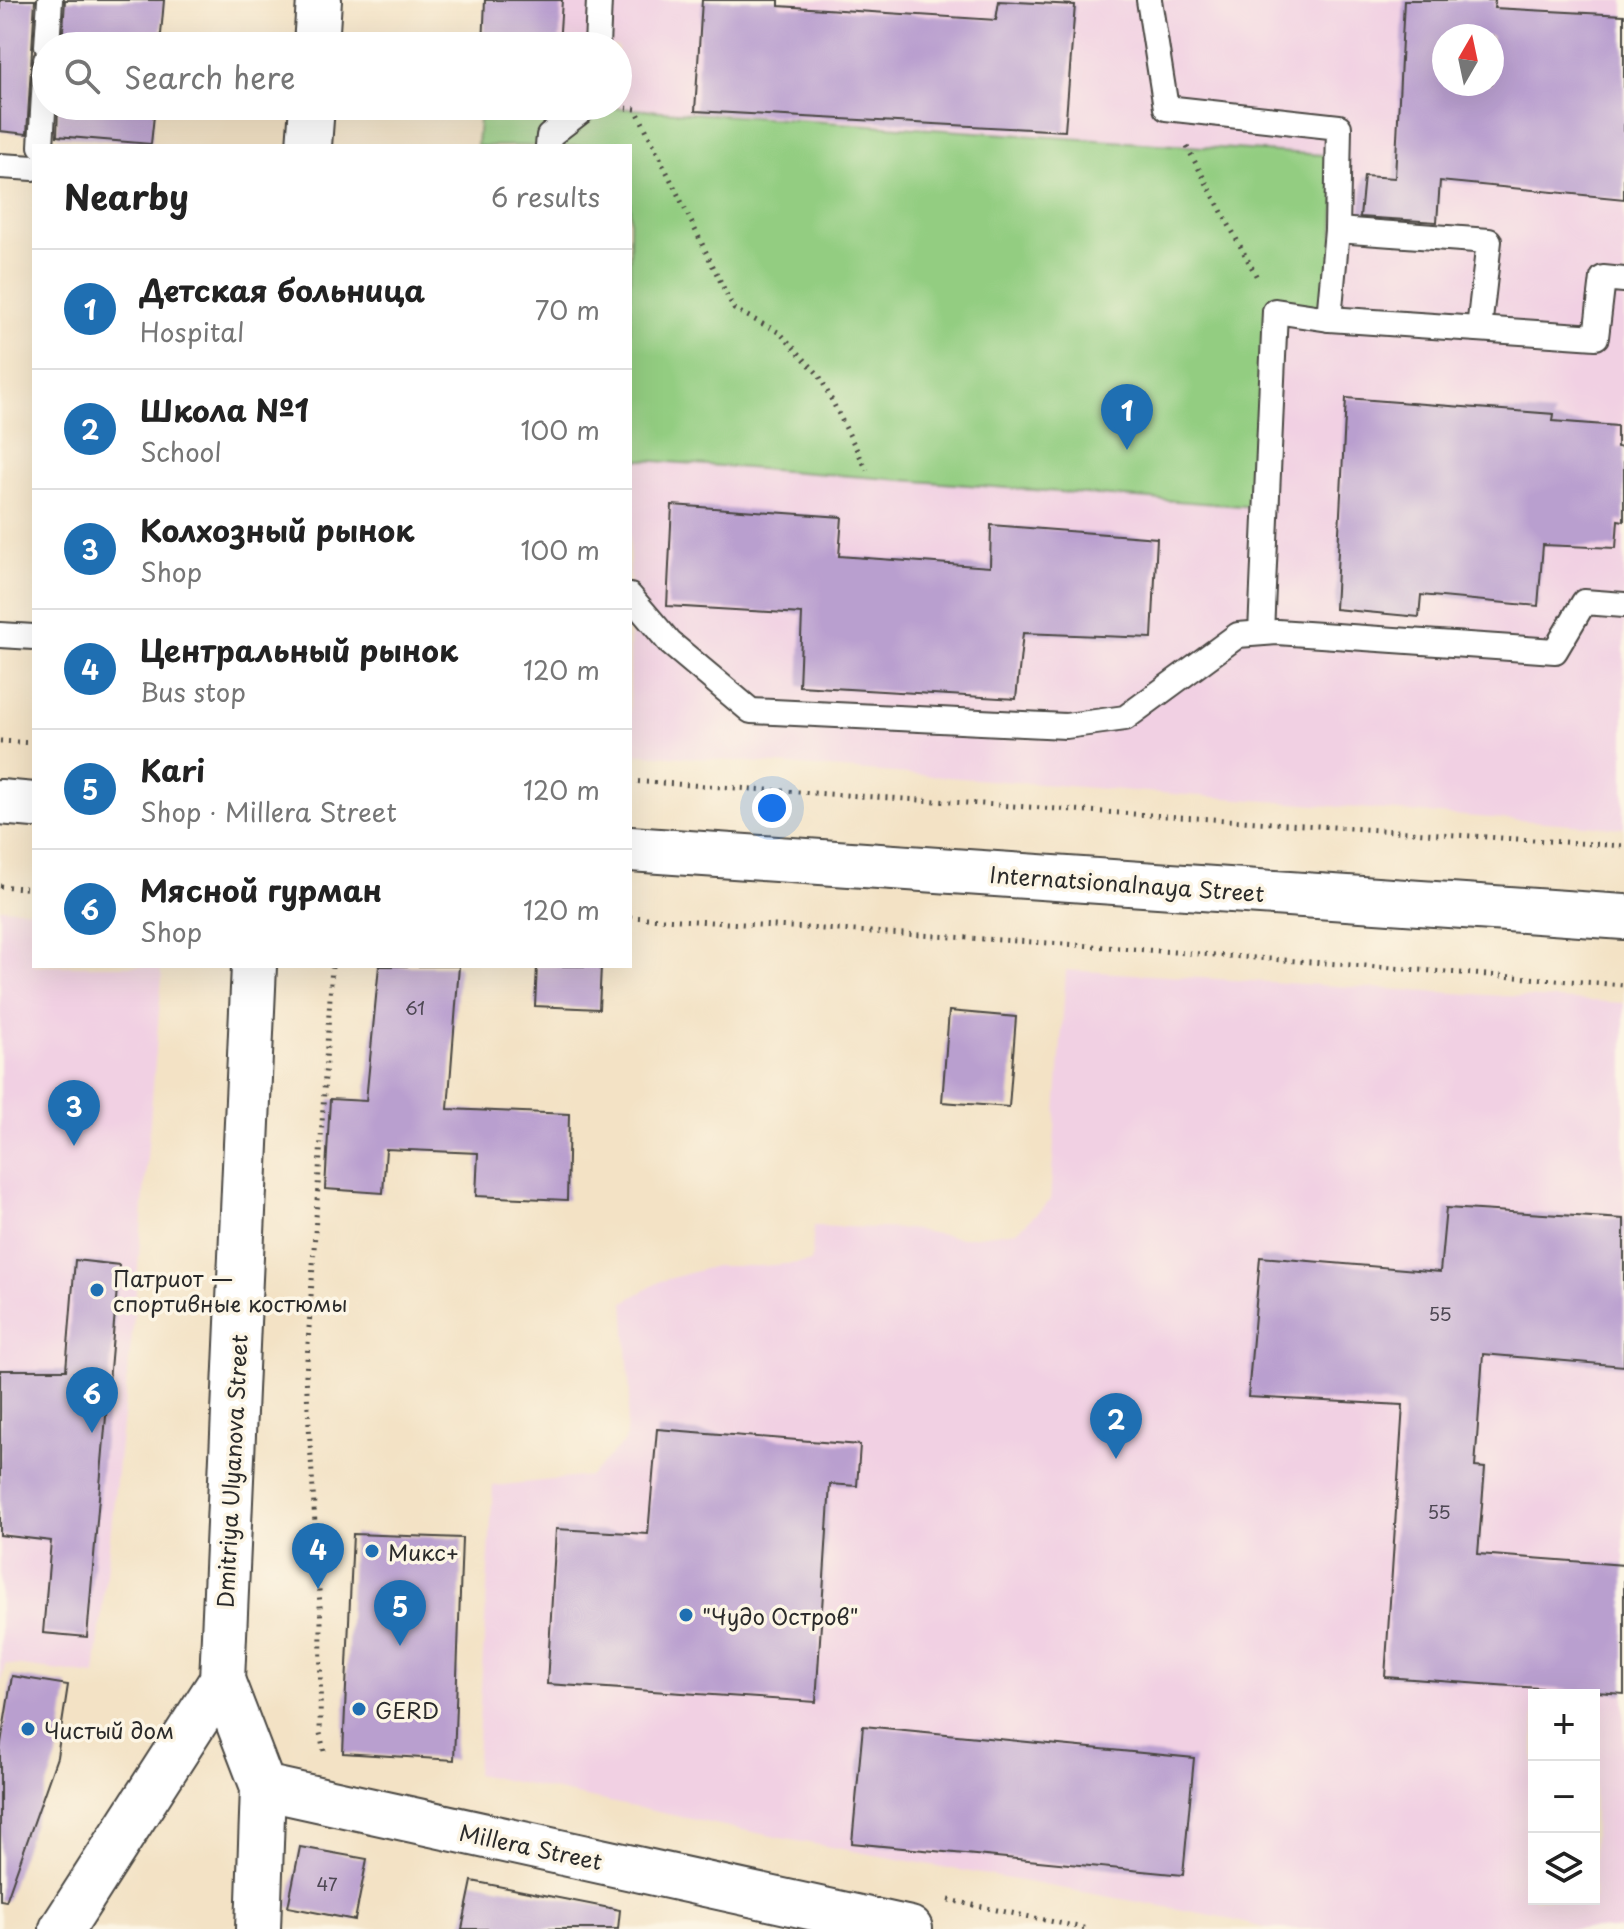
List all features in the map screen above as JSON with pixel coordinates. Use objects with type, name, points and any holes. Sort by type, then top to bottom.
[{"type":"street","points":[[317,32],[319,0]]},
{"type":"street","points":[[309,144],[311,120]]},
{"type":"street","points":[[0,802],[32,805]]},
{"type":"street","name":"Internatsionalnaya Street","points":[[632,849],[1624,917]]},
{"type":"street","name":"Dmitriya Ulyanova Street","points":[[222,1680],[254,968]]},
{"type":"street","points":[[222,1680],[263,1787],[258,1929]]},
{"type":"street","points":[[62,1929],[222,1680]]},
{"type":"street","name":"Millera Street","points":[[263,1787],[910,1929]]},
{"type":"lane","points":[[48,32],[50,0]]},
{"type":"lane","points":[[598,32],[599,0]]},
{"type":"lane","points":[[1149,0],[1166,108],[1339,127],[1337,230],[1329,319]]},
{"type":"lane","points":[[41,144],[43,120]]},
{"type":"lane","points":[[548,144],[549,136],[570,120]]},
{"type":"lane","points":[[0,166],[32,168]]},
{"type":"lane","points":[[1337,230],[1489,241],[1479,329]]},
{"type":"lane","points":[[1261,633],[1275,311],[1329,319],[1596,337],[1603,278],[1624,280]]},
{"type":"lane","points":[[632,598],[670,643],[751,711],[1066,726],[1125,718],[1238,635],[1261,633],[1555,651],[1584,602],[1624,605]]},
{"type":"lane","points":[[0,635],[32,637]]},
{"type":"path","points":[[632,108],[636,109],[734,309],[780,333],[819,375],[867,470]]},
{"type":"path","points":[[1166,108],[1275,311]]},
{"type":"path","points":[[0,741],[32,743]]},
{"type":"path","points":[[632,781],[1624,846]]},
{"type":"path","points":[[0,886],[32,889]]},
{"type":"path","points":[[632,917],[1081,945],[1624,985]]},
{"type":"path","points":[[325,1754],[320,1733],[321,1623],[306,1375],[332,968]]},
{"type":"path","points":[[948,1900],[1088,1929]]},
{"type":"shaded area","points":[[485,0],[1624,0],[1624,828],[632,753],[632,144],[477,144],[479,120],[632,120],[632,32],[484,32]]},
{"type":"shaded area","points":[[0,908],[32,910],[32,968],[160,968],[162,977],[134,1315],[95,1675],[5,1664],[0,1686]]},
{"type":"shaded area","points":[[1066,970],[1624,1003],[1624,1929],[1268,1929],[1217,1916],[786,1839],[476,1774],[493,1486],[590,1476],[625,1441],[630,1393],[624,1302],[661,1281],[715,1266],[811,1262],[814,1226],[909,1229],[962,1238],[1017,1231],[1050,1201]]},
{"type":"green space","points":[[632,109],[1338,156],[1329,319],[1276,311],[1267,508],[632,459],[632,144],[477,144],[479,120],[632,120]]},
{"type":"building","points":[[0,0],[35,0],[27,134],[0,131]]},
{"type":"building","points":[[65,0],[164,0],[161,32],[63,32]]},
{"type":"building","points":[[485,0],[562,0],[560,32],[484,32]]},
{"type":"building","points":[[702,0],[779,0],[779,6],[996,20],[999,1],[1075,5],[1065,131],[695,111]]},
{"type":"building","points":[[1404,0],[1495,0],[1494,8],[1624,15],[1624,199],[1440,181],[1437,222],[1360,217],[1364,176],[1395,178]]},
{"type":"building","points":[[58,120],[154,120],[151,144],[57,136]]},
{"type":"building","points":[[1346,398],[1554,414],[1553,421],[1617,426],[1617,447],[1624,448],[1624,521],[1618,520],[1616,548],[1543,545],[1538,606],[1421,595],[1419,617],[1335,609]]},
{"type":"building","points":[[672,505],[842,517],[839,556],[990,567],[991,525],[1157,538],[1152,638],[1023,633],[1016,699],[799,686],[802,614],[667,606]]},
{"type":"building","points":[[379,968],[459,968],[448,1109],[569,1114],[567,1200],[476,1196],[478,1153],[386,1149],[383,1193],[325,1189],[330,1099],[366,1101]]},
{"type":"building","points":[[537,968],[601,968],[599,1009],[535,1006]]},
{"type":"building","points":[[949,1011],[1016,1017],[1009,1107],[942,1102]]},
{"type":"building","points":[[1446,1208],[1624,1219],[1624,1366],[1483,1354],[1475,1467],[1485,1468],[1478,1554],[1624,1565],[1624,1694],[1600,1692],[1600,1689],[1554,1689],[1385,1677],[1403,1405],[1248,1397],[1260,1257],[1440,1272]]},
{"type":"building","points":[[75,1260],[119,1265],[87,1637],[43,1633],[51,1541],[0,1535],[0,1370],[66,1370]]},
{"type":"building","name":"\"Чудо Остров\"","points":[[657,1429],[860,1445],[857,1486],[830,1484],[816,1702],[547,1684],[556,1529],[648,1534]]},
{"type":"building","points":[[353,1534],[462,1538],[454,1760],[343,1753]]},
{"type":"building","points":[[12,1676],[68,1685],[57,1757],[6,1901],[0,1900],[0,1749]]},
{"type":"building","points":[[863,1726],[1194,1758],[1183,1875],[852,1843]]},
{"type":"building","points":[[300,1847],[367,1859],[355,1920],[288,1907]]},
{"type":"building","points":[[472,1881],[620,1910],[618,1929],[462,1929]]},
{"type":"place","name":"Детская больница","points":[[1127,450]]},
{"type":"place","name":"Колхозный рынок","points":[[74,1146]]},
{"type":"place","name":"Патриот — спортивные костюмы","points":[[97,1290]]},
{"type":"place","name":"Мясной гурман","points":[[92,1433]]},
{"type":"place","name":"Школа №1","points":[[1116,1459]]},
{"type":"place","name":"Микс+","points":[[372,1551]]},
{"type":"place","name":"Центральный рынок","points":[[318,1589]]},
{"type":"place","name":"\"Чудо Остров\"","points":[[686,1615]]},
{"type":"place","name":"Kari","points":[[400,1646]]},
{"type":"place","name":"GERD","points":[[359,1709]]},
{"type":"place","name":"Чистый дом","points":[[28,1729]]}]
